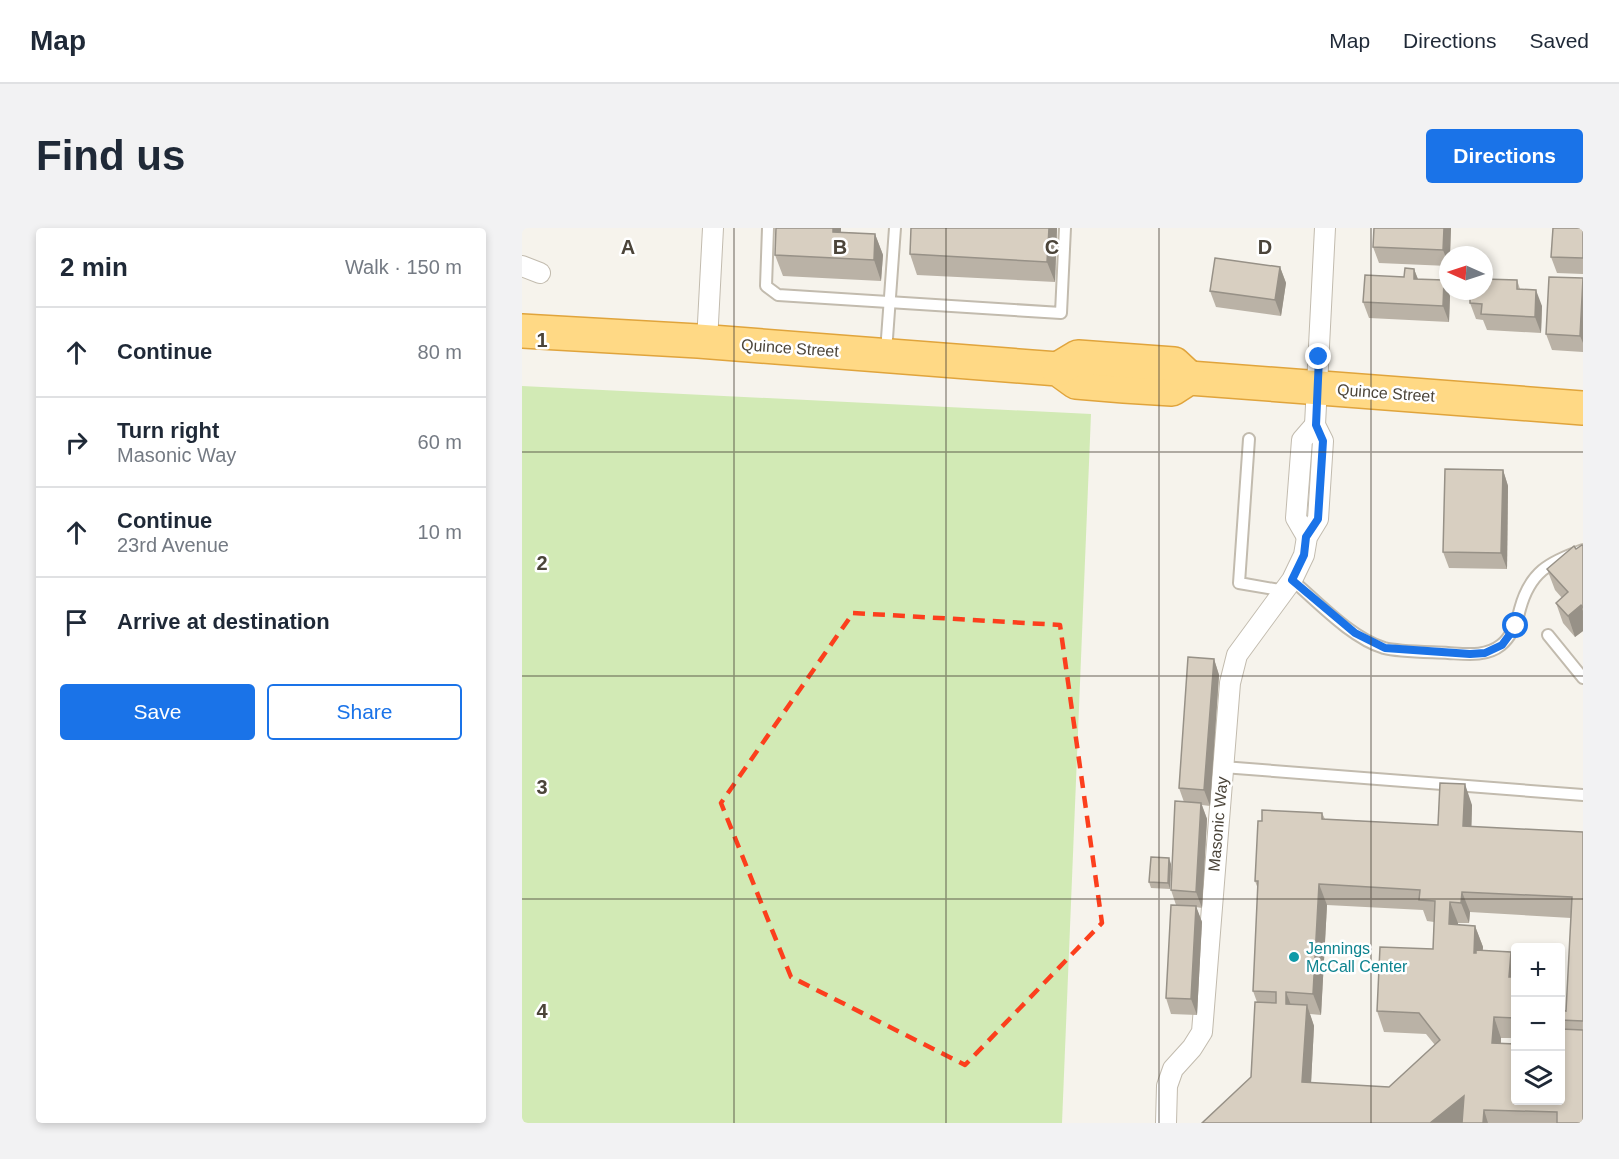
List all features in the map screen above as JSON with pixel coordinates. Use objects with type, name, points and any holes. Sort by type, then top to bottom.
[{"type":"highway","name":"Quince Street","points":[[522,331],[707,342],[1058,369],[1078,357],[1174,364],[1189,378],[1583,408]]},
{"type":"street","points":[[707,342],[712,228]]},
{"type":"street","name":"Masonic Way","points":[[1166,1123],[1167,1086],[1173,1070],[1202,1032],[1230,683],[1237,655],[1288,585],[1304,555],[1306,537],[1318,519],[1323,441],[1316,425],[1325,228]]},
{"type":"lane","points":[[768,228],[766,286],[778,295],[1061,313],[1065,228]]},
{"type":"lane","points":[[886,355],[895,228]]},
{"type":"lane","points":[[1249,439],[1239,583],[1288,585],[1355,633],[1385,648],[1470,654],[1485,653],[1502,645],[1516,626],[1523,600],[1534,577],[1555,560],[1583,550]]},
{"type":"lane","points":[[1548,635],[1583,678]]},
{"type":"lane","points":[[1223,767],[1583,795]]},
{"type":"highlighted area","points":[[853,613],[1060,625],[1102,923],[965,1065],[791,977],[721,803]]},
{"type":"green space","points":[[522,386],[1091,414],[1062,1123],[522,1123]]},
{"type":"building","points":[[776,228],[833,228],[833,232],[875,234],[874,260],[775,255]]},
{"type":"building","points":[[911,228],[1049,228],[1047,262],[910,254]]},
{"type":"building","points":[[1374,228],[1444,228],[1443,246],[1439,246],[1439,250],[1373,247]]},
{"type":"building","points":[[1553,228],[1583,228],[1583,258],[1551,257]]},
{"type":"building","points":[[1215,258],[1280,267],[1275,300],[1210,291]]},
{"type":"building","points":[[1405,268],[1414,269],[1414,279],[1439,280],[1439,300],[1443,300],[1443,306],[1363,302],[1365,275],[1404,277]]},
{"type":"building","points":[[1549,277],[1583,278],[1580,336],[1546,334]]},
{"type":"building","points":[[1493,279],[1517,280],[1517,289],[1536,290],[1535,317],[1481,314],[1482,304],[1470,303],[1470,300],[1493,300]]},
{"type":"building","points":[[1445,469],[1503,470],[1501,553],[1443,552]]},
{"type":"building","points":[[1582,545],[1583,608],[1581,605],[1568,616],[1556,603],[1568,592],[1547,569],[1574,546],[1576,549]]},
{"type":"building","points":[[1188,657],[1214,659],[1204,790],[1179,788]]},
{"type":"building","name":"Jennings McCall Center","points":[[1440,783],[1465,784],[1463,826],[1583,832],[1583,1021],[1565,1020],[1572,897],[1462,892],[1461,903],[1450,902],[1449,924],[1475,926],[1474,953],[1476,950],[1511,952],[1509,977],[1511,977],[1511,1018],[1494,1017],[1492,1043],[1511,1044],[1511,1105],[1565,1105],[1565,1029],[1583,1030],[1583,1123],[1557,1123],[1557,1112],[1484,1110],[1483,1123],[1462,1123],[1464,1096],[1430,1123],[1202,1123],[1251,1077],[1255,1002],[1276,1003],[1276,992],[1253,991],[1258,881],[1255,881],[1258,821],[1262,821],[1262,810],[1322,813],[1322,819],[1438,825]],"holes":[[[1319,884],[1420,890],[1419,900],[1435,901],[1433,949],[1380,947],[1377,1011],[1419,1013],[1440,1040],[1389,1087],[1302,1082],[1307,1005],[1286,1004],[1286,992],[1313,994]]]},
{"type":"building","points":[[1175,801],[1201,803],[1196,892],[1171,890]]},
{"type":"building","points":[[1151,857],[1169,858],[1168,883],[1149,882]]},
{"type":"building","points":[[1171,905],[1196,906],[1191,999],[1166,998]]},
{"type":"place","name":"Jennings McCall Center","points":[[1294,957]]},
{"type":"route","points":[[1319,357],[1316,425],[1323,441],[1318,519],[1306,537],[1304,555],[1292,580],[1355,633],[1385,648],[1485,653],[1502,645],[1516,626]]}]
